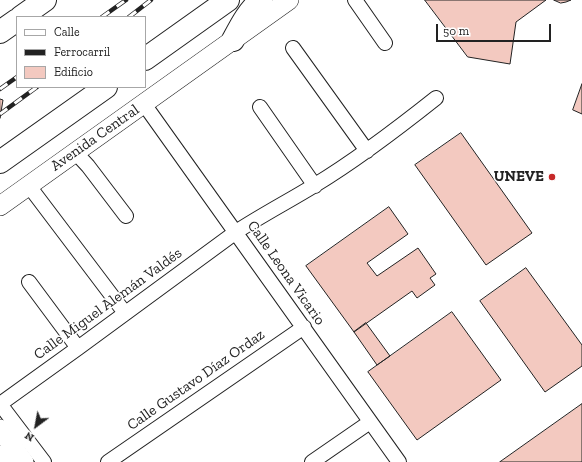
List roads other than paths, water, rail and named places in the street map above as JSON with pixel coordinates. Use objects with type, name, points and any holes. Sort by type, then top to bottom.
[{"type":"highway","points":[[22,16],[45,0]]},
{"type":"highway","points":[[146,58],[228,0]]},
{"type":"highway","points":[[233,40],[243,20],[253,7],[261,0]]},
{"type":"highway","points":[[0,32],[16,21]]},
{"type":"highway","points":[[0,162],[105,88]]},
{"type":"main road","name":"Avenida Central","points":[[0,206],[289,0]]},
{"type":"main road","points":[[0,429],[24,462]]},
{"type":"street","points":[[355,0],[385,43]]},
{"type":"street","points":[[293,48],[367,152]]},
{"type":"street","name":"Calle Miguel Alemán Valdés","points":[[0,404],[236,232],[252,221],[315,186],[367,152],[436,98]]},
{"type":"street","name":"Calle Leona Vicario","points":[[144,104],[399,462]]},
{"type":"street","points":[[260,107],[315,186]]},
{"type":"street","points":[[76,152],[126,216]]},
{"type":"street","points":[[29,186],[125,313]]},
{"type":"street","points":[[29,282],[78,348]]},
{"type":"street","name":"Calle Gustavo Díaz Ordaz","points":[[108,462],[304,327]]},
{"type":"street","points":[[0,404],[44,462]]},
{"type":"street","points":[[318,460],[370,422]]},
{"type":"street","points":[[0,453],[7,462]]},
{"type":"railway","points":[[103,16],[126,0]]},
{"type":"railway","points":[[130,16],[151,0]]},
{"type":"railway","points":[[0,89],[16,78]]},
{"type":"railway","points":[[0,114],[36,88]]},
{"type":"place","name":"UNEVE","points":[[552,177]]}]
